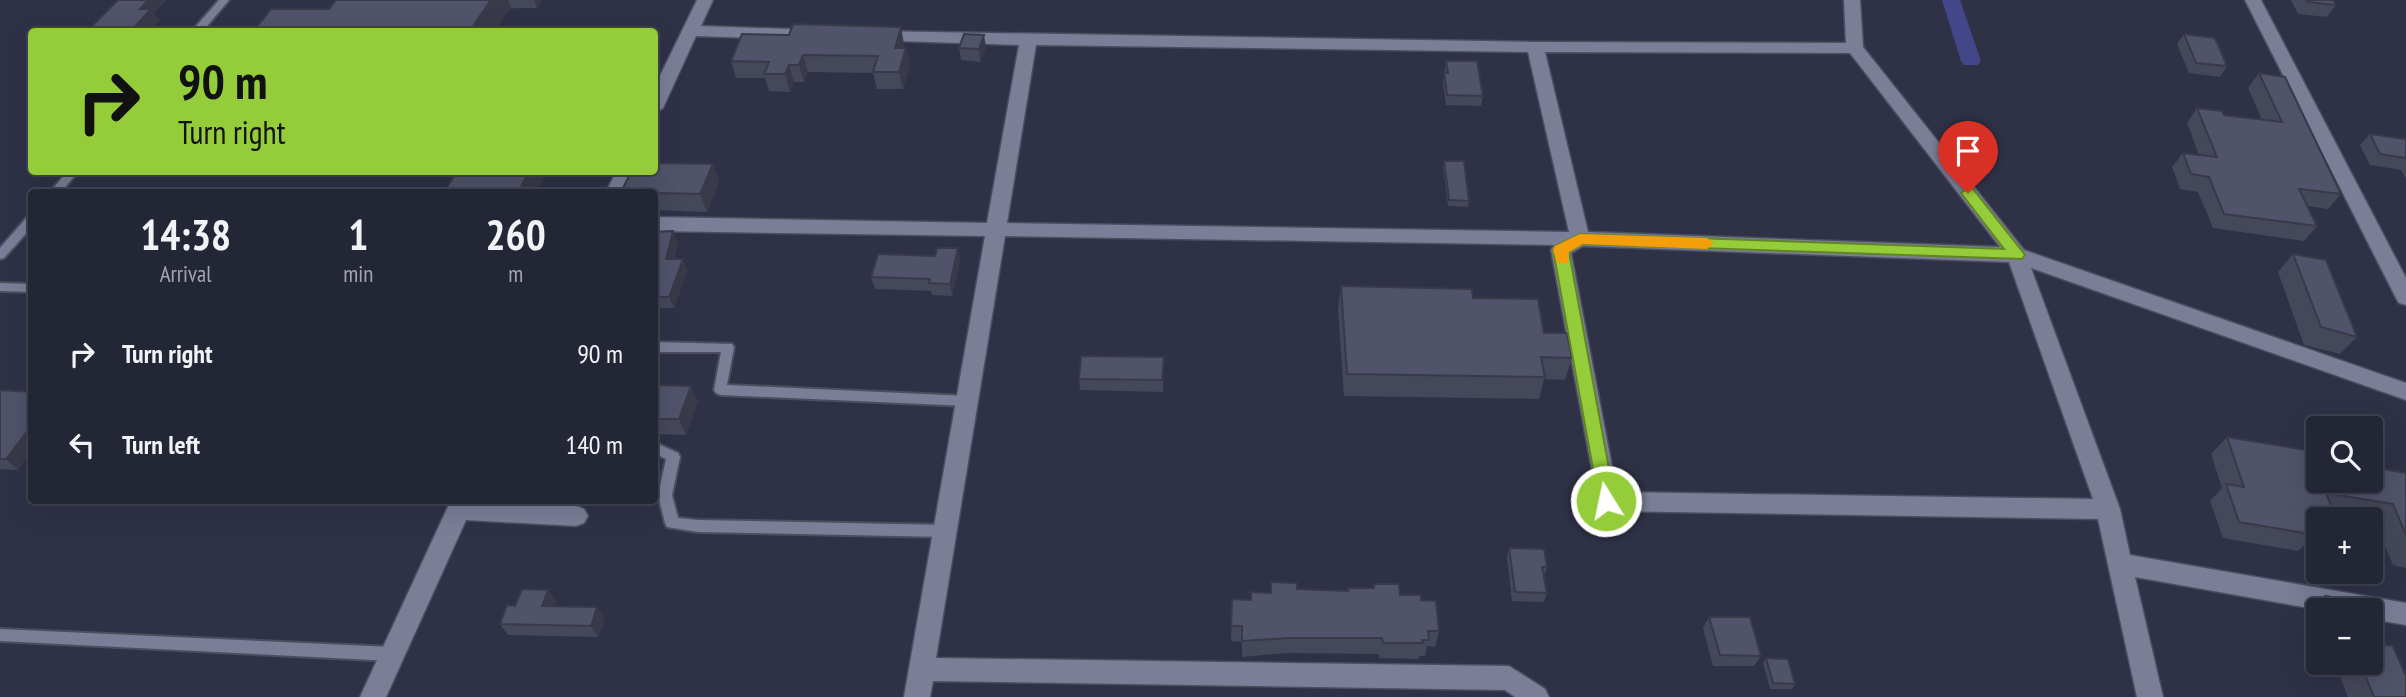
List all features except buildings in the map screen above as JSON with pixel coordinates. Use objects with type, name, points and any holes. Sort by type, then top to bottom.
[{"type":"street","points":[[658,100],[705,0]]},
{"type":"street","points":[[1852,0],[1855,48],[2017,255],[2108,509],[2150,697]]},
{"type":"street","points":[[2253,0],[2406,298]]},
{"type":"street","points":[[691,31],[1028,40],[1855,48]]},
{"type":"street","points":[[916,697],[1028,40]]},
{"type":"street","points":[[1535,47],[1580,239]]},
{"type":"street","points":[[658,224],[1580,239],[2017,255],[2406,392]]},
{"type":"street","points":[[1580,239],[1561,250],[1606,501],[2108,509]]},
{"type":"street","points":[[373,697],[461,505],[576,516]]},
{"type":"street","points":[[2120,564],[2406,614]]},
{"type":"street","points":[[921,669],[1509,677],[1536,697]]},
{"type":"lane","points":[[200,28],[224,0]]},
{"type":"lane","points":[[58,189],[70,175]]},
{"type":"lane","points":[[0,255],[28,224]]},
{"type":"lane","points":[[0,287],[28,288]]},
{"type":"lane","points":[[658,347],[728,347],[720,390],[967,401]]},
{"type":"lane","points":[[658,449],[673,457],[665,495],[672,523],[698,526],[946,531]]},
{"type":"lane","points":[[0,635],[392,654]]},
{"type":"waterway","points":[[1951,0],[1971,61]]},
{"type":"slow traffic","points":[[1562,260],[1561,250],[1580,239],[1707,243]]},
{"type":"route","points":[[1606,501],[1561,250],[1580,239],[2017,255],[1968,193]]}]
